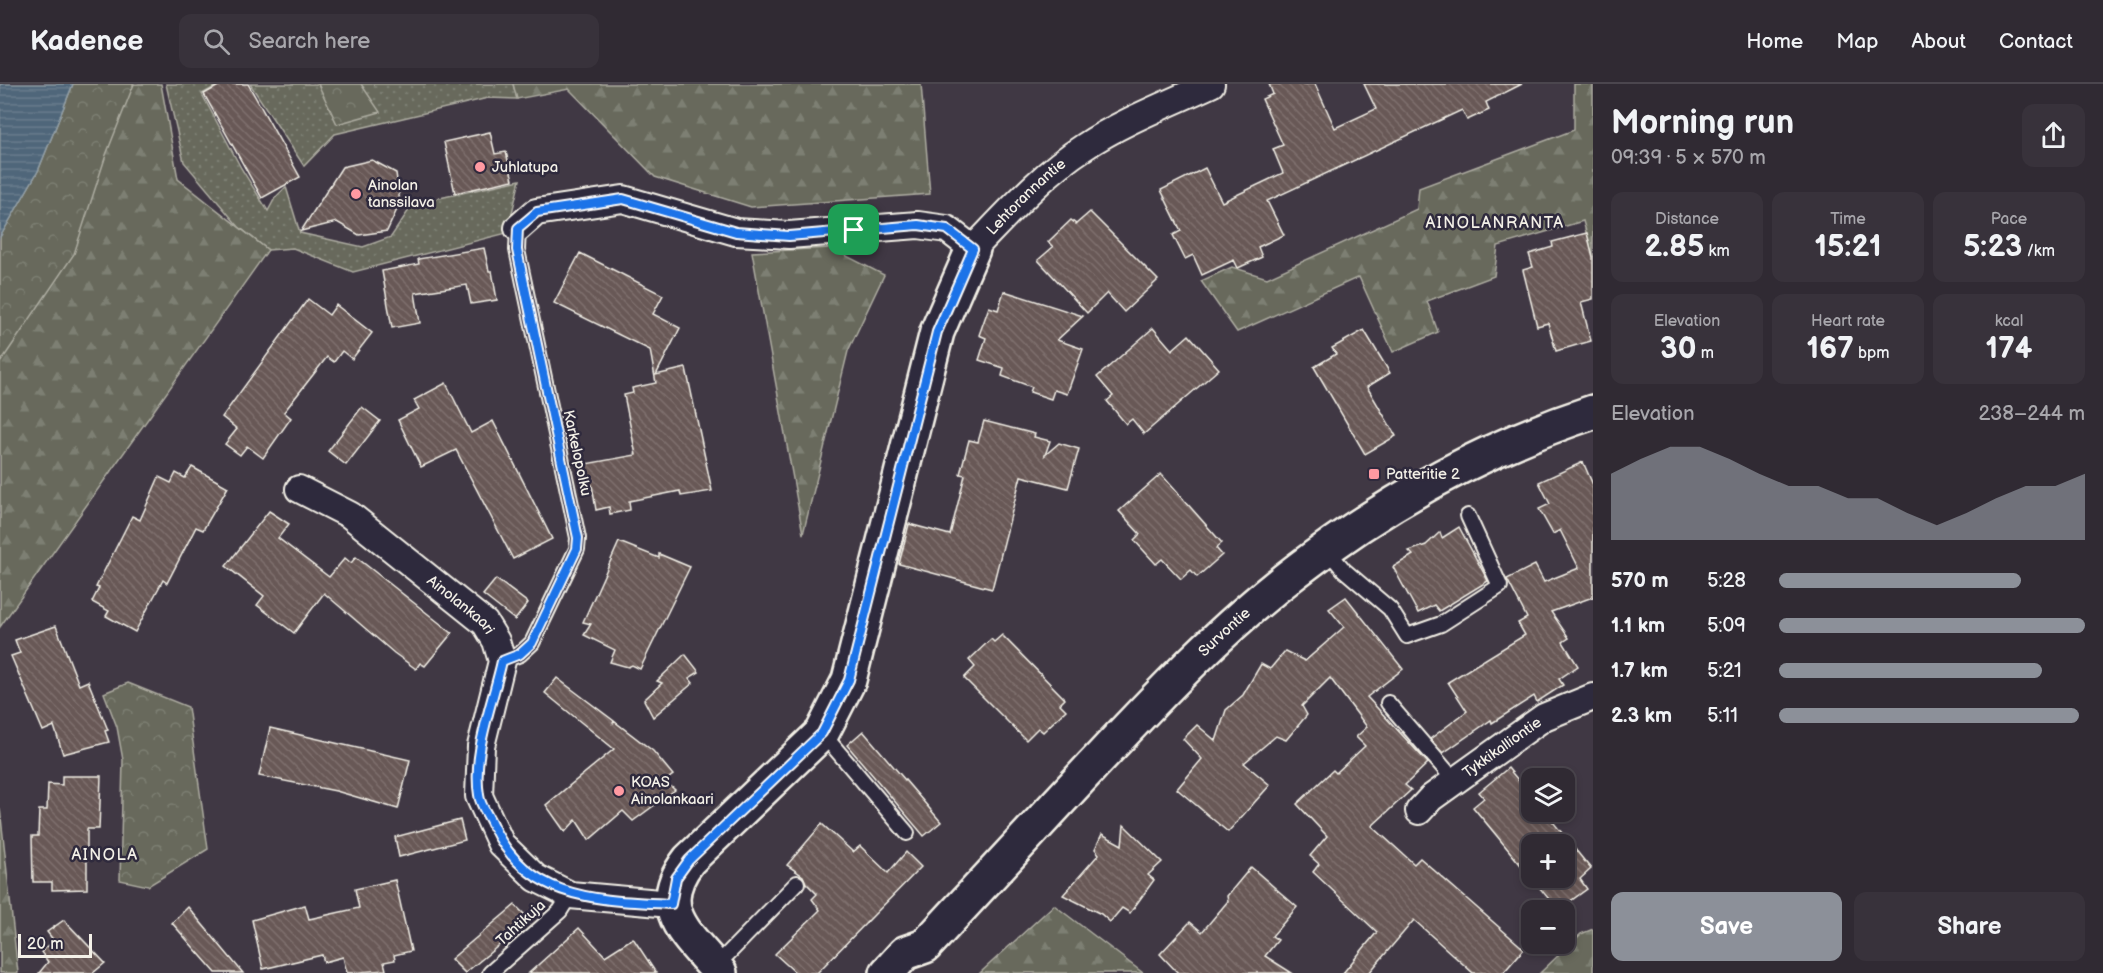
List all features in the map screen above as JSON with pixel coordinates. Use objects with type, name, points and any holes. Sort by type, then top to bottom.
[{"type":"main road","name":"Lehtorannantie","points":[[671,904],[676,878],[689,860],[822,733],[849,680],[937,332],[973,249]]},
{"type":"main road","name":"Survontie","points":[[887,973],[905,953],[920,959],[1135,720],[1198,656],[1248,611],[1326,549],[1369,519],[1434,481],[1535,434],[1593,412]]},
{"type":"main road","points":[[671,904],[677,922],[717,970]]},
{"type":"street","name":"Lehtorannantie","points":[[973,249],[1054,169],[1084,147],[1134,119],[1211,84]]},
{"type":"street","points":[[518,228],[537,212],[623,199],[736,232],[789,236],[918,225],[947,229],[973,249]]},
{"type":"street","name":"Ainolankaari","points":[[299,489],[350,514],[485,623],[496,641],[502,661]]},
{"type":"street","points":[[502,661],[481,746],[479,796],[501,844],[537,878],[570,895],[671,904]]},
{"type":"street","name":"Tykkikalliontie","points":[[1419,811],[1455,781],[1544,717],[1593,697]]},
{"type":"lane","name":"Karkelopolku","points":[[502,661],[520,654],[532,643],[577,549],[578,538],[517,250],[518,228]]},
{"type":"lane","points":[[1326,549],[1344,570],[1390,609],[1407,636],[1441,624],[1500,586],[1468,516]]},
{"type":"lane","points":[[1388,703],[1455,781]]},
{"type":"lane","points":[[822,733],[907,833]]},
{"type":"lane","points":[[717,970],[797,883]]},
{"type":"lane","name":"Tahtikuja","points":[[490,973],[560,911],[570,895]]},
{"type":"green space","points":[[73,84],[161,84],[178,179],[268,250],[0,627],[0,237],[38,171]]},
{"type":"green space","points":[[73,84],[134,84],[106,155],[74,254],[0,363],[0,237],[38,171]]},
{"type":"green space","points":[[166,84],[220,84],[202,94],[241,168],[268,211],[275,198],[286,187],[300,233],[363,247],[391,237],[413,204],[520,180],[507,233],[353,272],[293,248],[268,250],[239,227],[184,162]]},
{"type":"green space","points":[[250,84],[513,84],[517,99],[488,98],[335,134],[304,166]]},
{"type":"green space","points":[[318,84],[361,84],[380,112],[337,124]]},
{"type":"green space","points":[[513,84],[921,84],[930,194],[751,207],[655,177],[569,89],[517,99]]},
{"type":"green space","points":[[1574,84],[1593,84],[1593,257],[1583,221],[1498,246],[1494,276],[1427,301],[1438,332],[1393,352],[1359,277],[1237,332],[1201,281],[1232,267],[1267,278],[1417,209],[1419,188],[1574,130]]},
{"type":"green space","points":[[831,248],[884,275],[848,351],[803,534],[752,252]]},
{"type":"green space","points":[[128,683],[188,707],[208,849],[148,886],[120,880],[123,760],[117,727],[104,693]]},
{"type":"green space","points":[[0,808],[18,973],[0,973]]},
{"type":"green space","points":[[1054,905],[1143,973],[980,973]]},
{"type":"green space","points":[[1593,929],[1593,973],[1540,973],[1560,954],[1575,954],[1575,940],[1581,934]]},
{"type":"water","points":[[0,84],[73,84],[38,171],[0,237]]},
{"type":"building","points":[[222,84],[248,84],[300,177],[262,198],[204,94]]},
{"type":"building","points":[[1269,84],[1315,84],[1335,128],[1376,109],[1364,84],[1522,84],[1486,102],[1489,110],[1467,120],[1462,110],[1267,201],[1284,235],[1258,247],[1262,257],[1238,268],[1234,260],[1202,275],[1193,255],[1185,259],[1173,235],[1181,231],[1161,190],[1205,168],[1222,202],[1283,173],[1273,149],[1283,145],[1262,99],[1273,94]]},
{"type":"building","name":"Juhlatupa","points":[[490,132],[495,154],[506,152],[513,180],[455,193],[444,142]]},
{"type":"building","name":"Ainolan tanssilava","points":[[372,160],[396,173],[400,203],[387,231],[359,235],[337,222],[301,231],[342,167]]},
{"type":"building","points":[[1090,212],[1158,280],[1124,312],[1107,293],[1087,313],[1038,260],[1053,247],[1048,242],[1071,220],[1076,224]]},
{"type":"building","points":[[1587,233],[1593,257],[1593,299],[1581,302],[1591,341],[1556,351],[1548,323],[1537,326],[1523,270],[1533,267],[1529,254],[1553,247],[1552,242]]},
{"type":"building","points":[[484,248],[489,271],[492,271],[497,300],[471,304],[467,285],[415,293],[420,323],[392,328],[382,271],[419,264],[418,259]]},
{"type":"building","points":[[580,253],[663,295],[653,314],[680,328],[656,375],[686,368],[712,491],[681,496],[680,491],[629,501],[630,510],[610,514],[609,507],[596,510],[592,485],[584,487],[580,465],[636,455],[624,395],[633,393],[632,388],[656,383],[650,350],[554,303]]},
{"type":"building","points":[[1004,291],[1083,316],[1057,340],[1083,349],[1067,394],[1054,390],[1051,399],[1030,392],[1032,387],[1002,376],[1004,368],[979,360],[986,338],[979,335],[989,307],[998,310]]},
{"type":"building","points":[[308,299],[329,315],[336,305],[372,333],[352,359],[342,351],[334,362],[327,357],[284,412],[291,418],[263,458],[247,446],[240,455],[225,444],[237,429],[222,417]]},
{"type":"building","points":[[1153,328],[1172,350],[1189,335],[1219,369],[1144,434],[1132,419],[1126,424],[1107,401],[1113,396],[1097,377]]},
{"type":"building","points":[[1364,330],[1390,373],[1367,387],[1396,436],[1365,454],[1314,367],[1336,354],[1332,348]]},
{"type":"building","points":[[446,383],[471,433],[493,421],[552,539],[513,559],[456,450],[421,467],[398,420],[419,409],[414,400]]},
{"type":"building","points":[[362,407],[380,421],[346,465],[328,451]]},
{"type":"building","points":[[984,421],[1035,434],[1034,437],[1050,441],[1045,455],[1059,443],[1079,449],[1068,488],[1021,476],[992,589],[899,564],[909,524],[950,535],[965,475],[960,474],[969,440],[978,442]]},
{"type":"building","points":[[1583,462],[1593,485],[1593,597],[1551,612],[1569,638],[1563,642],[1578,666],[1559,679],[1563,685],[1537,702],[1534,696],[1492,723],[1491,720],[1443,753],[1430,739],[1467,711],[1448,682],[1525,635],[1518,623],[1527,618],[1507,579],[1535,565],[1544,582],[1579,568],[1560,530],[1553,534],[1539,509],[1550,504],[1539,482]]},
{"type":"building","points":[[192,467],[228,487],[203,530],[196,527],[167,583],[163,580],[135,632],[106,616],[109,611],[92,602],[99,588],[96,587],[132,516],[140,520],[159,477],[171,483],[176,473],[185,478]]},
{"type":"building","points":[[1161,474],[1222,543],[1216,548],[1222,555],[1197,577],[1191,570],[1181,579],[1162,559],[1156,564],[1134,540],[1140,534],[1119,511]]},
{"type":"building","points":[[269,511],[289,524],[278,538],[329,577],[345,558],[351,563],[356,557],[452,633],[425,666],[420,663],[416,669],[324,593],[294,633],[257,605],[264,596],[226,566]]},
{"type":"building","points":[[1459,527],[1488,581],[1439,611],[1434,605],[1418,613],[1393,567],[1413,555],[1409,551],[1426,545],[1440,532],[1442,538]]},
{"type":"building","points":[[619,542],[659,558],[659,554],[690,567],[640,669],[632,665],[628,667],[610,662],[615,650],[584,635],[591,624],[583,622]]},
{"type":"building","points":[[496,579],[528,603],[515,620],[483,595]]},
{"type":"building","points":[[1346,597],[1403,669],[1367,697],[1428,763],[1405,785],[1411,790],[1372,826],[1414,864],[1420,858],[1521,946],[1521,952],[1503,973],[1473,973],[1414,920],[1369,973],[1343,973],[1377,932],[1313,872],[1319,864],[1310,856],[1327,836],[1297,804],[1333,770],[1336,773],[1365,746],[1356,737],[1367,727],[1330,678],[1302,706],[1307,715],[1286,740],[1276,736],[1244,763],[1270,785],[1228,832],[1177,789],[1202,759],[1183,739],[1197,725],[1216,741],[1226,710],[1243,695],[1261,664],[1270,669],[1285,651],[1305,661],[1344,627],[1329,609]]},
{"type":"building","points":[[56,626],[79,685],[88,681],[108,730],[105,731],[109,742],[63,754],[54,726],[43,731],[11,656],[20,653],[15,640]]},
{"type":"building","points":[[1002,635],[1065,699],[1060,704],[1066,710],[1043,732],[1038,728],[1026,740],[964,678],[975,667],[969,660],[991,639],[994,642]]},
{"type":"building","points":[[685,654],[699,672],[689,678],[693,683],[653,717],[644,700],[662,683],[657,681]]},
{"type":"building","name":"KOAS Ainolankaari","points":[[557,678],[614,721],[613,723],[615,722],[653,751],[673,775],[665,781],[675,790],[633,821],[623,811],[589,840],[576,820],[565,832],[546,805],[614,749],[545,693]]},
{"type":"building","points":[[270,728],[410,760],[398,809],[336,791],[259,776]]},
{"type":"building","points":[[863,731],[941,822],[924,836],[847,745]]},
{"type":"building","points":[[1508,768],[1521,784],[1521,822],[1553,822],[1563,834],[1521,834],[1521,865],[1473,807],[1484,798],[1479,792]]},
{"type":"building","points":[[62,776],[101,776],[99,829],[87,829],[87,889],[52,890],[52,882],[33,882],[32,836],[38,836],[39,810],[47,810],[48,784],[62,785]]},
{"type":"building","points":[[460,820],[465,840],[399,857],[395,837]]},
{"type":"building","points":[[822,824],[853,852],[860,846],[888,873],[906,852],[921,867],[817,973],[796,973],[775,954],[820,910],[812,899],[817,894],[806,883],[803,876],[787,865]]},
{"type":"building","points":[[1124,825],[1162,862],[1148,875],[1154,880],[1130,913],[1122,908],[1110,922],[1101,914],[1063,895],[1099,854],[1095,849],[1102,834],[1122,845]]},
{"type":"building","points":[[1575,849],[1591,869],[1580,879],[1587,889],[1572,900],[1550,900],[1540,888],[1575,888]]},
{"type":"building","points":[[1251,867],[1297,907],[1272,936],[1278,940],[1265,956],[1292,973],[1178,973],[1160,954],[1190,922],[1202,932],[1228,901],[1227,896]]},
{"type":"building","points":[[395,880],[411,951],[394,955],[395,960],[384,962],[386,970],[347,973],[343,957],[324,962],[322,955],[263,969],[252,920],[305,905],[309,919],[359,908],[355,889]]},
{"type":"building","points":[[515,905],[530,920],[465,973],[451,959]]},
{"type":"building","points":[[188,907],[243,973],[216,973],[172,923]]},
{"type":"building","points":[[64,920],[105,963],[93,973],[39,973],[48,962],[41,952],[54,941],[47,932]]},
{"type":"building","points":[[579,928],[605,956],[633,938],[656,973],[529,973]]},
{"type":"place","name":"Juhlatupa","points":[[480,167]]},
{"type":"place","name":"Ainolan tanssilava","points":[[356,194]]},
{"type":"place","name":"Patteritie 2","points":[[1374,474]]},
{"type":"place","name":"KOAS Ainolankaari","points":[[619,791]]},
{"type":"district","name":"AINOLANRANTA","points":[[1495,223]]},
{"type":"district","name":"AINOLA","points":[[105,855]]},
{"type":"route","points":[[623,199],[736,232],[789,236],[854,230],[918,225],[947,229],[973,249],[937,332],[849,680],[822,733],[689,860],[676,878],[671,904],[570,895],[537,878],[501,844],[479,796],[481,746],[502,661],[520,654],[532,643],[577,549],[578,538],[517,250],[518,228],[537,212],[623,199]]}]
